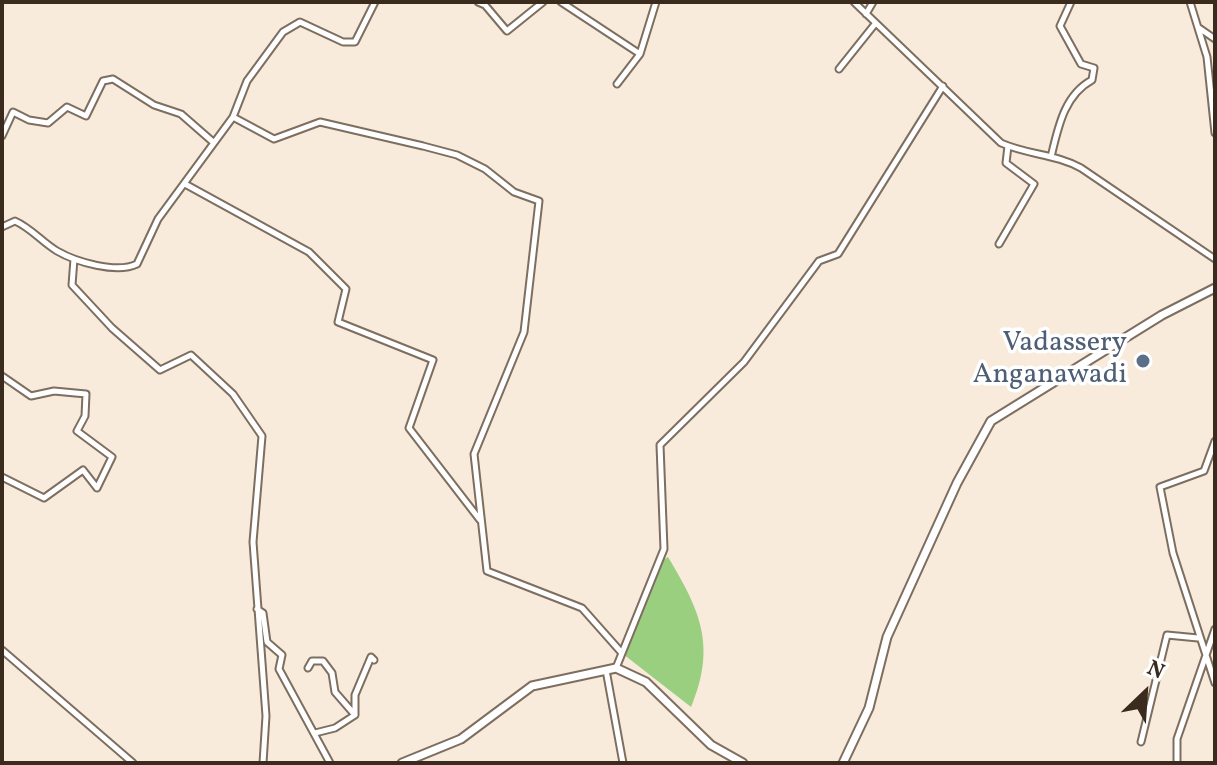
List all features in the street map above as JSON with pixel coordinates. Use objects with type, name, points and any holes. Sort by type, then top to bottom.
[{"type":"main road","points":[[843,763],[869,708],[887,637],[957,483],[991,421],[1162,315],[1215,288]]},
{"type":"main road","points":[[402,763],[461,739],[532,686],[616,668],[646,682],[711,745],[743,763]]},
{"type":"street","points":[[478,2],[485,5],[507,31],[543,2]]},
{"type":"street","points":[[561,2],[640,54]]},
{"type":"street","points":[[617,84],[640,54],[656,2]]},
{"type":"street","points":[[854,2],[991,135],[1008,146],[1062,157],[1215,259]]},
{"type":"street","points":[[866,14],[873,2]]},
{"type":"street","points":[[1051,157],[1060,120],[1079,87],[1092,80],[1094,68],[1081,64],[1060,26],[1071,2]]},
{"type":"street","points":[[1190,2],[1207,57],[1215,133]]},
{"type":"street","points":[[3,225],[15,221],[25,225],[56,251],[74,259],[108,266],[137,264],[152,228],[233,117],[247,81],[273,42],[293,23],[308,25],[348,44],[355,42],[362,33],[373,3]]},
{"type":"street","points":[[839,69],[875,24]]},
{"type":"street","points":[[1198,27],[1215,39]]},
{"type":"street","points":[[2,136],[13,112],[29,120],[48,123],[67,107],[86,116],[103,81],[113,79],[154,105],[181,114],[213,142]]},
{"type":"street","points":[[616,668],[664,549],[660,445],[744,362],[819,261],[838,254],[943,86]]},
{"type":"street","points":[[233,117],[274,139],[320,122],[457,155],[485,169],[514,192],[539,201],[524,332],[474,454],[487,571],[582,608],[621,652]]},
{"type":"street","points":[[999,244],[1034,184],[1006,163],[1008,146]]},
{"type":"street","points":[[185,184],[309,252],[346,289],[338,322],[433,360],[409,428],[482,523]]},
{"type":"street","points":[[74,259],[72,285],[112,328],[160,370],[191,355],[233,394],[262,436],[253,542],[266,716],[263,763]]},
{"type":"street","points":[[2,376],[31,396],[54,391],[86,394],[85,416],[77,431],[112,457],[97,488],[83,470],[44,498],[2,477]]},
{"type":"street","points":[[1215,441],[1204,471],[1160,487],[1163,516],[1198,638],[1215,683]]},
{"type":"street","points":[[257,609],[263,613],[267,642],[282,655],[279,669],[330,763]]},
{"type":"street","points":[[1177,763],[1177,739],[1215,629]]},
{"type":"street","points":[[1141,742],[1167,635],[1198,638]]},
{"type":"street","points":[[2,650],[133,763]]},
{"type":"street","points":[[355,715],[355,695],[371,657],[374,660]]},
{"type":"street","points":[[308,668],[312,661],[323,661],[332,673],[335,692],[355,715]]},
{"type":"street","points":[[605,669],[623,763]]},
{"type":"street","points":[[315,733],[335,728],[355,715]]},
{"type":"green space","points":[[668,557],[689,595],[701,630],[703,666],[691,707],[623,654],[663,560]]},
{"type":"place","name":"Vadassery Anganawadi","points":[[1143,361]]}]
